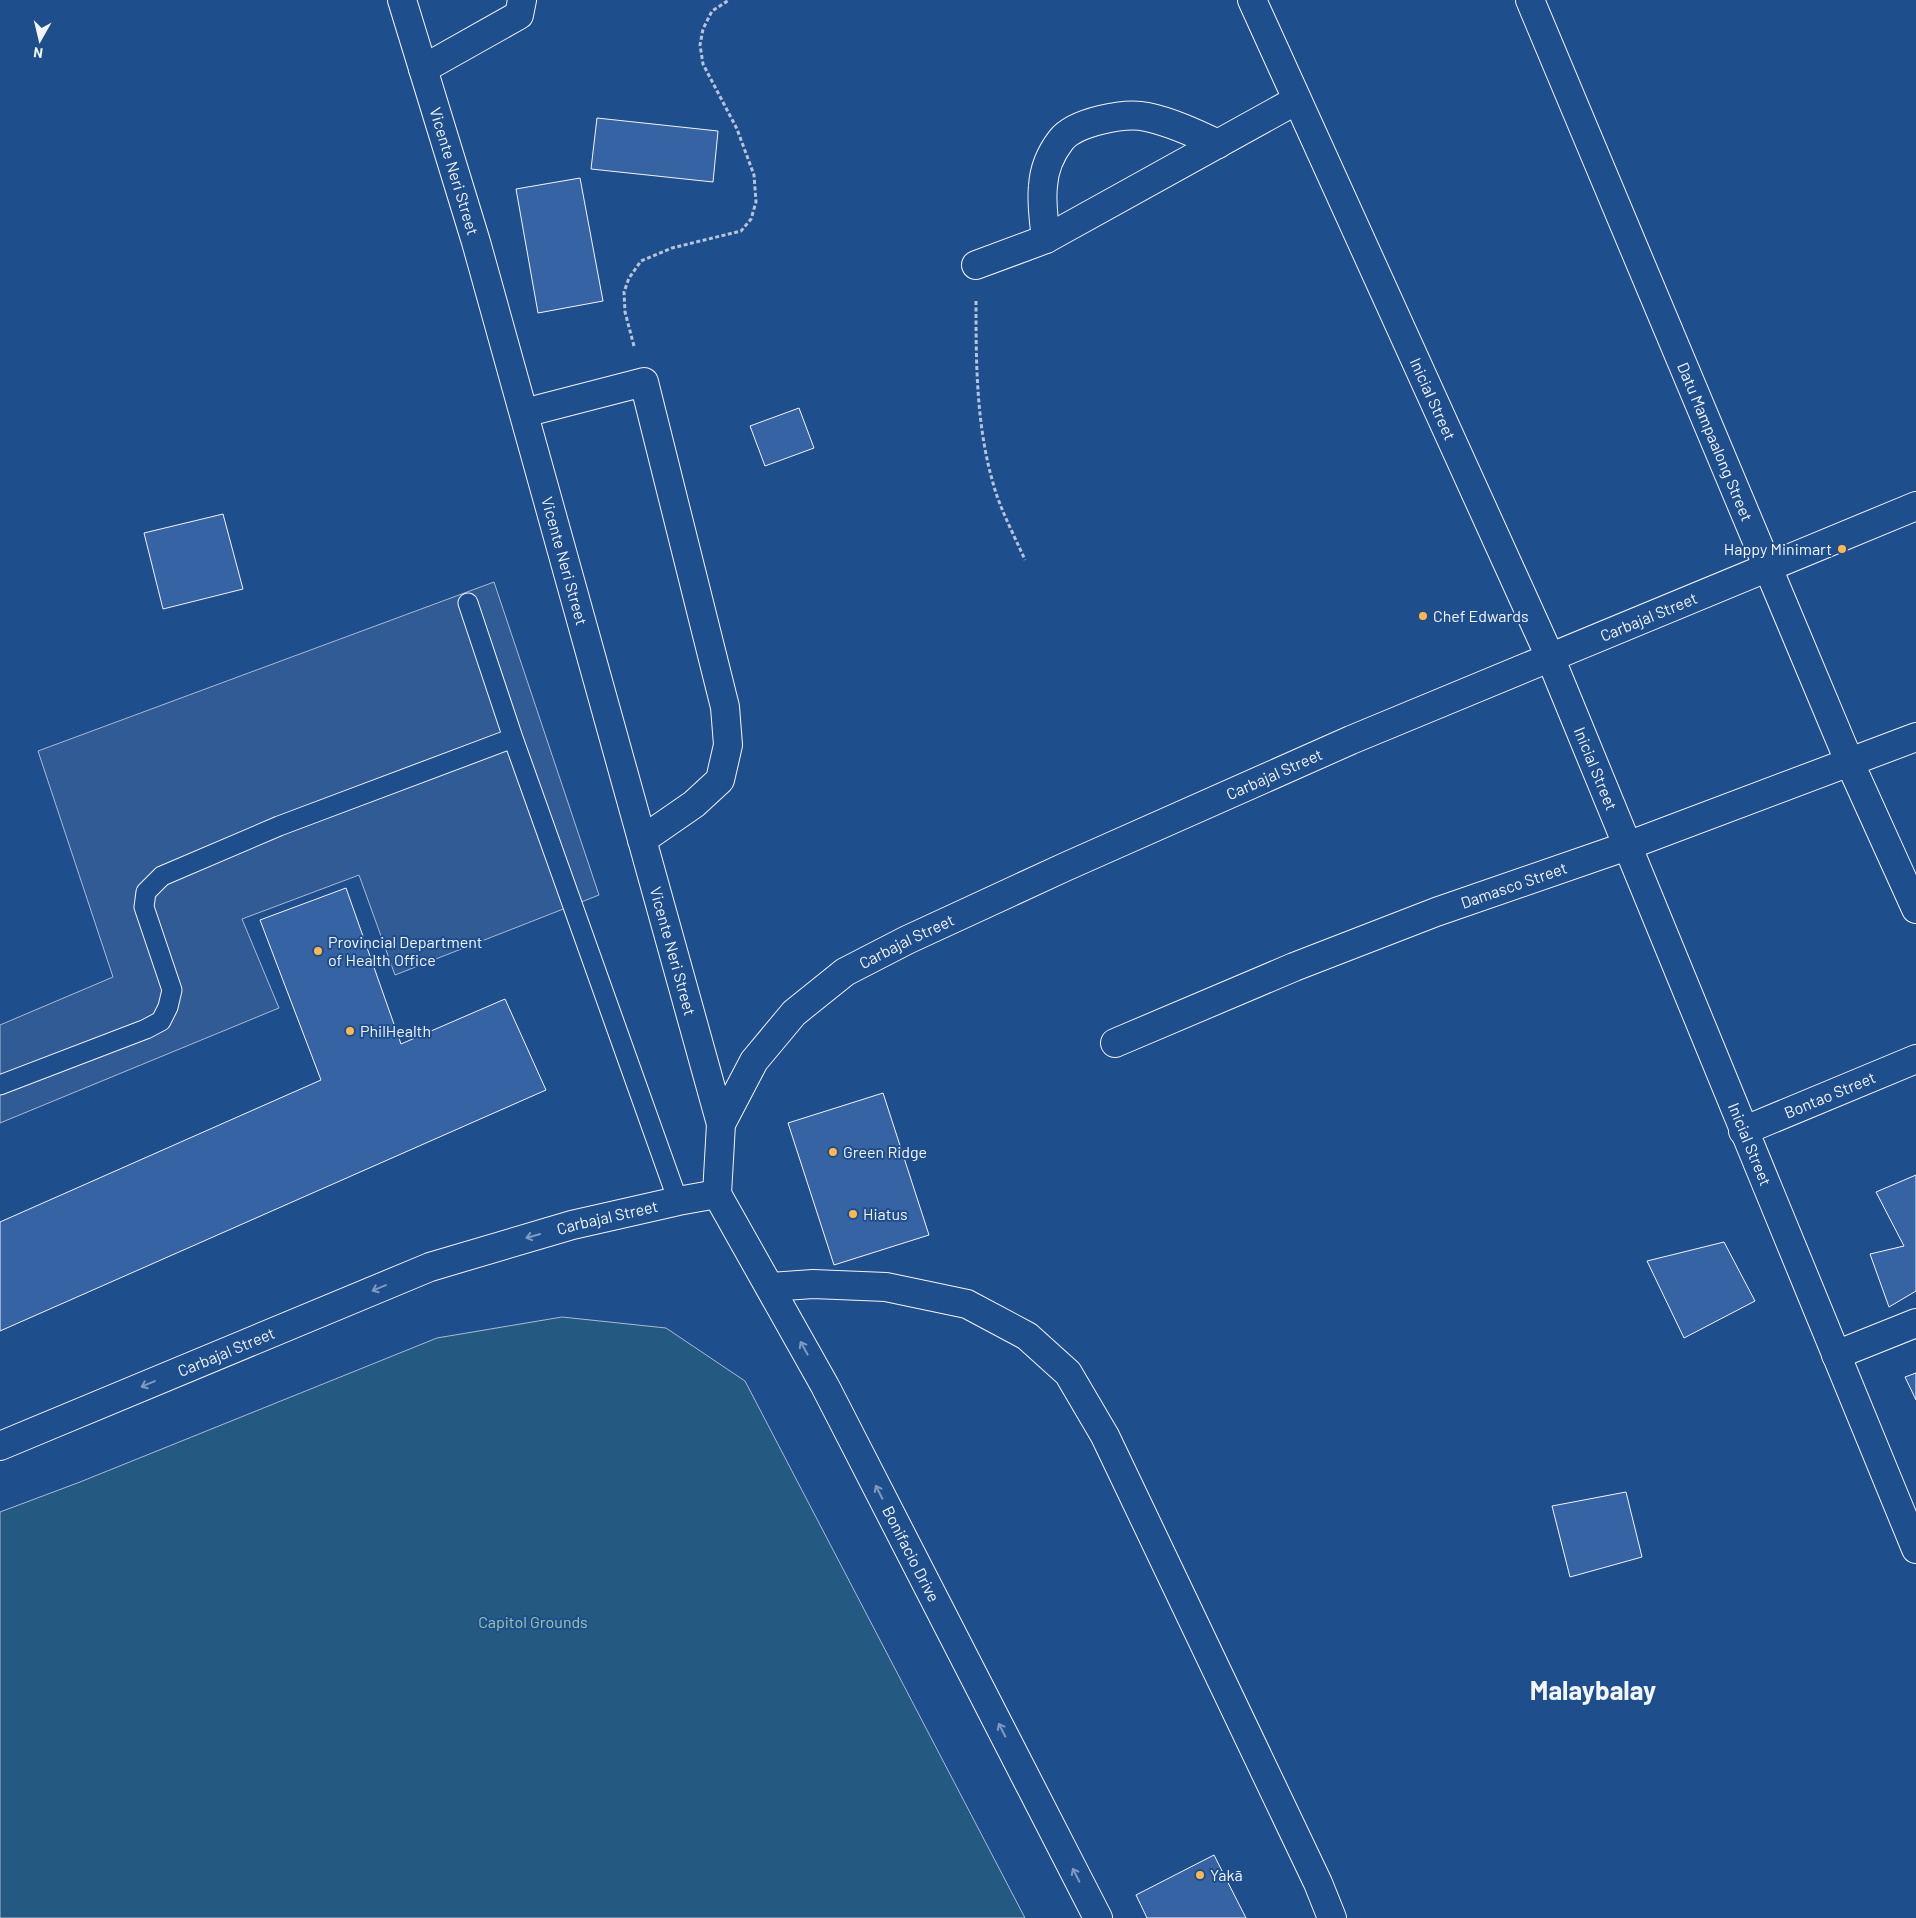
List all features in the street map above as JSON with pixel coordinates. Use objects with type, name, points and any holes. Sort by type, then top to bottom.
[{"type":"street","name":"Vicente Neri Street","points":[[402,0],[476,242],[721,1124]]},
{"type":"street","points":[[423,69],[519,15],[522,0]]},
{"type":"street","name":"Inicial Street","points":[[1252,0],[1550,657],[1916,1549]]},
{"type":"street","name":"Datu Mampaalong Street","points":[[1530,0],[1849,761],[1916,909]]},
{"type":"street","points":[[976,266],[1046,239],[1297,100]]},
{"type":"street","points":[[1046,239],[1043,185],[1049,159],[1062,138],[1083,126],[1114,116],[1145,116],[1181,127],[1218,144]]},
{"type":"street","points":[[524,412],[644,382],[725,707],[728,745],[720,780],[694,804],[642,840]]},
{"type":"street","name":"Carbajal Street","points":[[0,1446],[430,1267],[572,1225],[717,1194],[721,1124],[754,1061],[794,1013],[845,972],[906,940],[1351,740],[1916,506]]},
{"type":"street","name":"Damasco Street","points":[[1116,1043],[1294,967],[1436,912],[1627,846],[1916,736]]},
{"type":"street","name":"Bontao Street","points":[[1744,1131],[1916,1059]]},
{"type":"street","name":"Bonifacio Drive","points":[[717,1194],[825,1386],[1098,1918]]},
{"type":"street","points":[[770,1287],[813,1284],[886,1287],[967,1304],[1026,1336],[1068,1373],[1105,1436],[1318,1883],[1332,1918]]},
{"type":"street","points":[[1836,1355],[1916,1322]]},
{"type":"lane","points":[[468,603],[513,738],[678,1201]]},
{"type":"lane","points":[[0,1085],[146,1029],[160,1021],[168,1007],[172,990],[144,907],[146,892],[162,876],[279,826],[513,738]]},
{"type":"path","points":[[644,382],[625,312],[624,292],[629,278],[642,261],[672,248],[741,231],[751,219],[756,202],[754,176],[737,129],[703,64],[700,45],[703,28],[712,11],[729,0]]},
{"type":"path","points":[[976,266],[976,366],[983,433],[993,484],[1025,560]]},
{"type":"green space","name":"Capitol Grounds","points":[[562,1317],[666,1328],[745,1381],[1025,1918],[0,1918],[0,1512],[80,1482],[437,1338]]},
{"type":"shaded area","points":[[494,582],[599,895],[395,975],[359,875],[242,919],[279,1008],[0,1123],[0,1025],[113,977],[38,751]]},
{"type":"building","points":[[597,118],[718,131],[713,182],[591,169]]},
{"type":"building","points":[[580,178],[603,301],[538,313],[516,189]]},
{"type":"building","points":[[799,408],[814,448],[765,466],[750,426]]},
{"type":"building","points":[[223,514],[243,589],[163,609],[144,533]]},
{"type":"building","points":[[346,888],[401,1044],[505,999],[546,1090],[0,1331],[0,1222],[321,1080],[260,920]]},
{"type":"building","points":[[883,1093],[929,1235],[834,1265],[788,1123]]},
{"type":"building","points":[[1916,1175],[1916,1291],[1889,1307],[1870,1254],[1904,1246],[1876,1192]]},
{"type":"building","points":[[1724,1242],[1755,1301],[1684,1338],[1647,1261]]},
{"type":"building","points":[[1916,1373],[1916,1400],[1905,1377]]},
{"type":"building","points":[[1626,1492],[1642,1557],[1570,1577],[1552,1506]]},
{"type":"building","name":"Yakā","points":[[1214,1855],[1246,1918],[1147,1918],[1136,1895]]},
{"type":"place","name":"Happy Minimart","points":[[1842,549]]},
{"type":"place","name":"Chef Edwards","points":[[1423,616]]},
{"type":"place","name":"Provincial Department of Health Office","points":[[318,951]]},
{"type":"place","name":"PhilHealth","points":[[350,1031]]},
{"type":"place","name":"Green Ridge","points":[[833,1152]]},
{"type":"place","name":"Hiatus","points":[[853,1214]]},
{"type":"place","name":"Yakā","points":[[1200,1875]]},
{"type":"district","name":"Malaybalay","points":[[1593,1691]]}]
